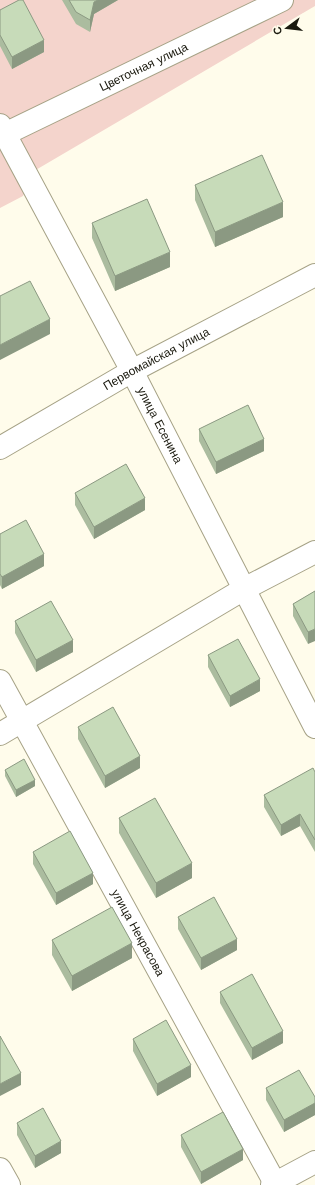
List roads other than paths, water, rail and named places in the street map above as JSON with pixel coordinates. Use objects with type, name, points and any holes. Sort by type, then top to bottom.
[{"type":"street","name":"Цветочная улица","points":[[3,130],[282,0]]},
{"type":"street","name":"улица Есенина","points":[[3,130],[132,371],[315,727]]},
{"type":"street","name":"Первомайская улица","points":[[0,448],[132,371],[315,275]]},
{"type":"street","points":[[0,734],[244,589],[315,552]]},
{"type":"street","name":"улица Некрасова","points":[[0,681],[274,1184]]},
{"type":"street","points":[[274,1184],[315,1162]]},
{"type":"street","points":[[0,1169],[9,1185]]}]
